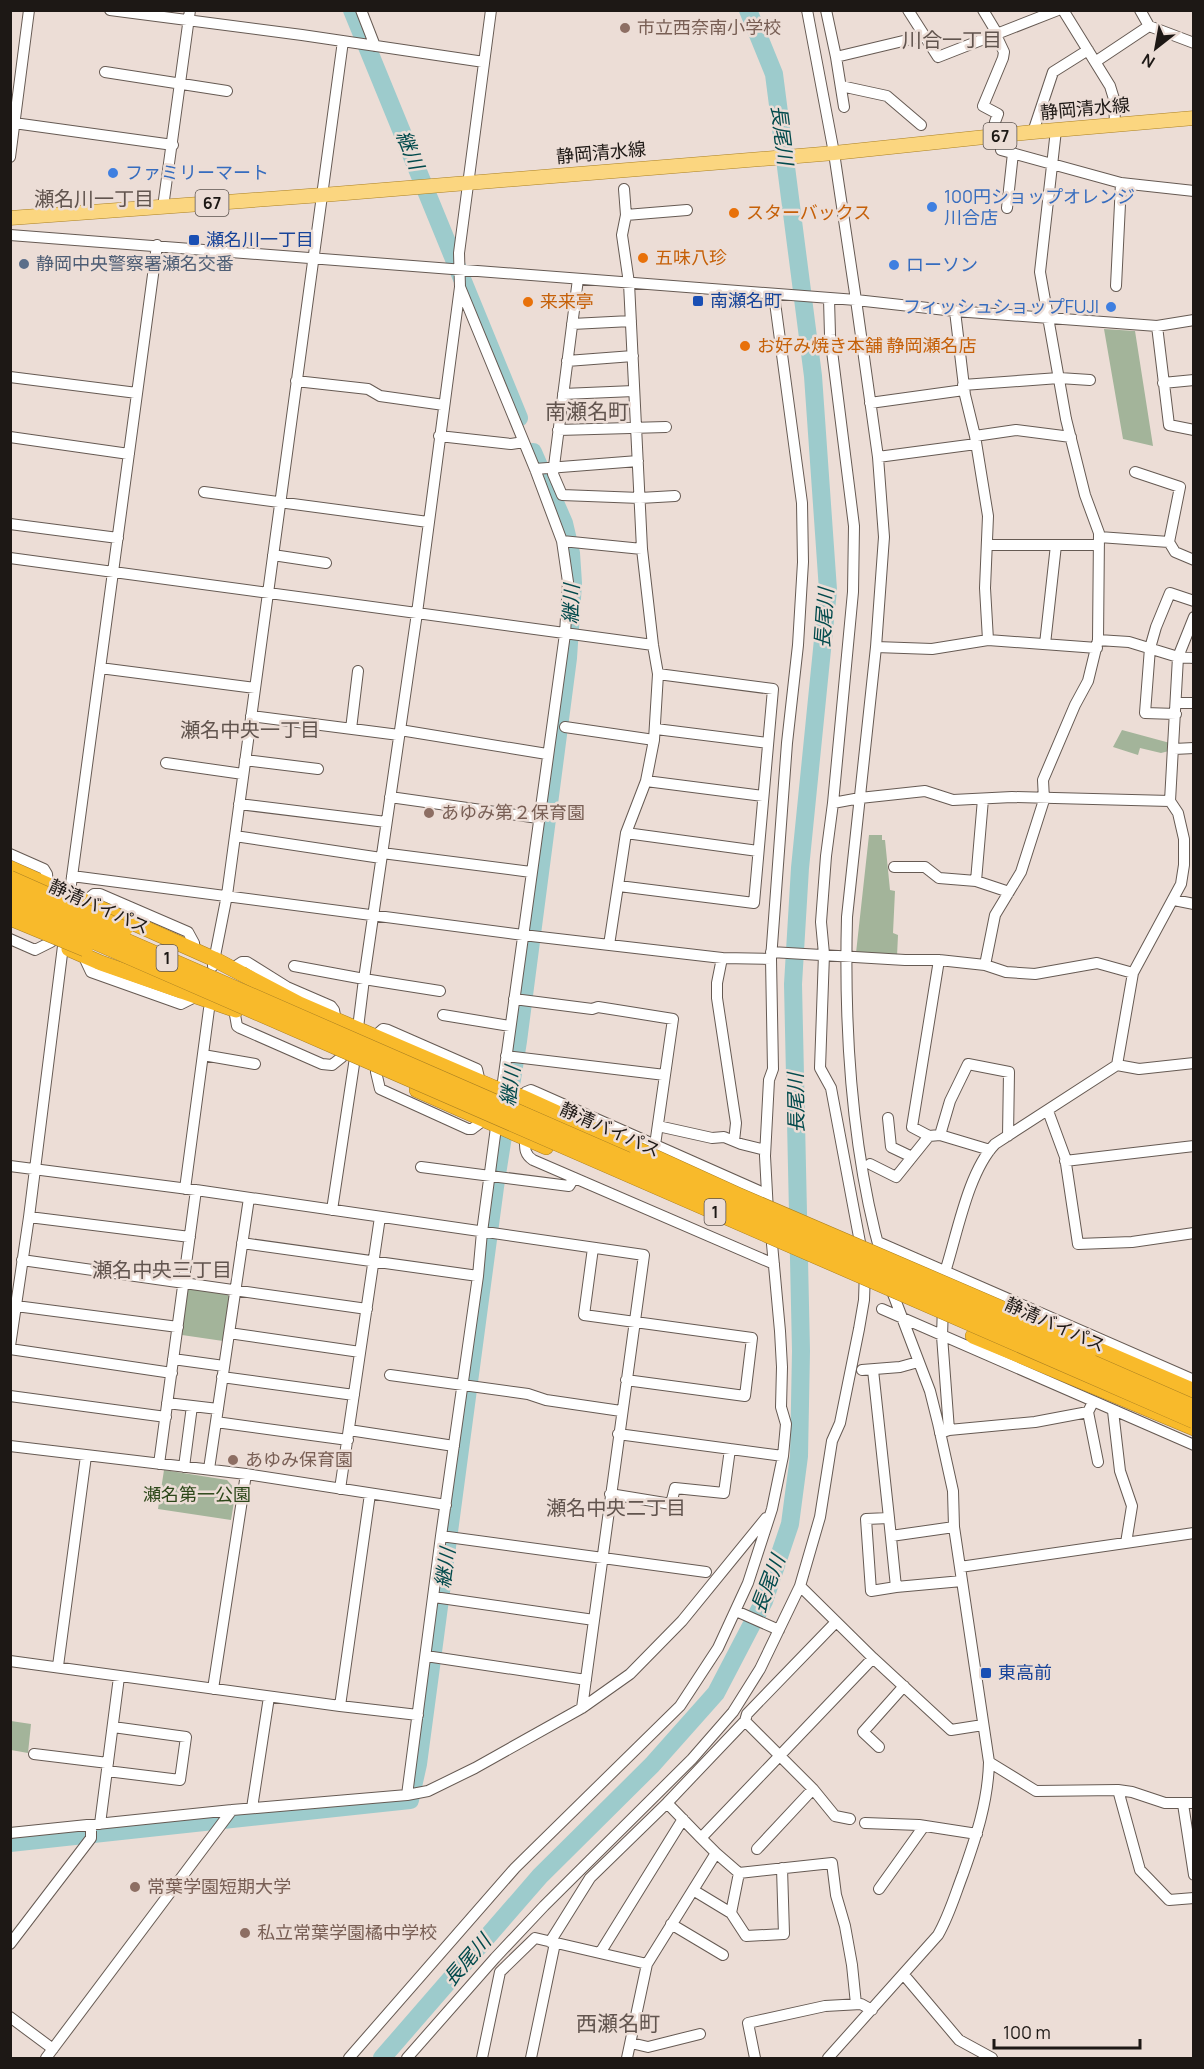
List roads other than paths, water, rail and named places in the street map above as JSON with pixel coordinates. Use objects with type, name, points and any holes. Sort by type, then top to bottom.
[{"type":"highway","name":"1","points":[[10,868],[70,893],[214,962],[233,968],[299,1004],[329,1024],[358,1030],[480,1082],[522,1096],[749,1200],[1194,1391]]},
{"type":"highway","points":[[10,878],[105,919],[329,1024]]},
{"type":"highway","name":"静清バイパス","points":[[10,890],[329,1024],[1194,1407]]},
{"type":"highway","name":"静清バイパス","points":[[10,905],[236,1007],[1194,1421]]},
{"type":"highway","name":"1","points":[[10,918],[236,1007],[348,1060],[623,1180],[724,1227],[973,1336],[1194,1428]]},
{"type":"highway","name":"1","points":[[10,925],[83,955],[197,996],[236,1007]]},
{"type":"main road","name":"静岡清水線","points":[[10,218],[834,153],[1194,118]]},
{"type":"street","points":[[10,157],[29,10]]},
{"type":"street","points":[[110,10],[189,16],[484,62]]},
{"type":"street","points":[[361,10],[375,46]]},
{"type":"street","points":[[332,1210],[348,1060],[358,1030],[417,614],[460,287],[458,269],[467,182],[491,10]]},
{"type":"street","points":[[807,10],[834,153],[856,300],[878,457],[884,537],[876,647],[848,917],[846,956],[852,1086],[862,1173],[892,1295],[944,1431]]},
{"type":"street","points":[[826,10],[844,107]]},
{"type":"street","points":[[908,10],[938,57],[1058,10]]},
{"type":"street","points":[[983,10],[1004,52],[983,106],[998,114],[995,122]]},
{"type":"street","points":[[1063,10],[1110,86],[1114,99],[1115,124]]},
{"type":"street","points":[[1140,10],[1149,26],[1194,43]]},
{"type":"street","points":[[163,207],[189,16]]},
{"type":"street","points":[[1095,62],[1149,26]]},
{"type":"street","points":[[836,57],[924,36]]},
{"type":"street","points":[[214,962],[227,895],[343,41]]},
{"type":"street","points":[[1034,132],[1053,72],[1088,50]]},
{"type":"street","points":[[105,72],[227,91]]},
{"type":"street","points":[[841,86],[887,96],[921,125]]},
{"type":"street","points":[[14,123],[173,145]]},
{"type":"street","points":[[984,965],[995,915],[1021,872],[1044,800],[1043,780],[1075,705],[1088,681],[1098,644],[1099,541],[1066,419],[1040,272],[1056,130]]},
{"type":"street","points":[[1001,150],[1121,183],[1194,191]]},
{"type":"street","points":[[1007,208],[1013,153]]},
{"type":"street","points":[[1116,286],[1121,183]]},
{"type":"street","points":[[609,945],[626,833],[646,781],[655,734],[658,674],[652,645],[642,549],[629,283],[622,235],[626,216],[624,189]]},
{"type":"street","points":[[626,216],[687,210]]},
{"type":"street","points":[[10,235],[856,300],[955,311],[1156,326],[1194,320]]},
{"type":"street","points":[[157,246],[70,893],[57,944],[35,1170],[22,1260],[14,1292],[16,1306],[10,1347],[171,1373]]},
{"type":"street","points":[[578,279],[553,474],[562,495],[640,498],[675,496]]},
{"type":"street","points":[[407,1795],[478,1276],[490,1177],[490,1123],[501,1090],[568,603],[568,582],[562,541],[460,287]]},
{"type":"street","points":[[350,2058],[515,1868],[680,1706],[718,1648],[736,1611],[772,1509],[783,1456],[786,1424],[781,1407],[782,1367],[766,1194],[765,1150],[769,1080],[773,1069],[772,955],[803,562],[802,503],[776,295]]},
{"type":"street","points":[[408,2058],[495,1958],[598,1851],[699,1752],[733,1712],[760,1669],[800,1586],[820,1517],[832,1441],[840,1423],[864,1300],[865,1270],[831,1088],[820,1068],[822,911],[825,863],[853,592],[854,526],[827,299]]},
{"type":"street","points":[[955,311],[964,388],[976,440],[988,516],[985,588],[988,640]]},
{"type":"street","points":[[572,324],[631,321]]},
{"type":"street","points":[[1156,326],[1169,426],[1194,430]]},
{"type":"street","points":[[567,361],[633,356]]},
{"type":"street","points":[[10,377],[137,393]]},
{"type":"street","points":[[870,403],[964,388],[1059,378],[1090,380]]},
{"type":"street","points":[[1164,383],[1194,380]]},
{"type":"street","points":[[296,381],[368,389],[380,396],[444,405]]},
{"type":"street","points":[[563,394],[634,391]]},
{"type":"street","points":[[558,430],[666,427]]},
{"type":"street","points":[[878,457],[976,440],[1016,430],[1071,437]]},
{"type":"street","points":[[440,436],[511,444],[524,442]]},
{"type":"street","points":[[10,437],[129,454]]},
{"type":"street","points":[[535,469],[638,461]]},
{"type":"street","points":[[1135,472],[1180,487],[1169,542],[1175,552],[1194,560]]},
{"type":"street","points":[[204,492],[428,522]]},
{"type":"street","points":[[10,524],[118,538]]},
{"type":"street","points":[[562,541],[642,549]]},
{"type":"street","points":[[987,544],[1169,542]]},
{"type":"street","points":[[1045,644],[1056,545]]},
{"type":"street","points":[[273,555],[326,563]]},
{"type":"street","points":[[10,558],[652,645]]},
{"type":"street","points":[[1194,601],[1170,593],[1150,648],[1145,712],[1194,704]]},
{"type":"street","points":[[1117,1065],[1133,973],[1181,884],[1184,839],[1178,813],[1170,801],[1177,708],[1178,657],[1194,617]]},
{"type":"street","points":[[876,647],[932,649],[988,640],[1045,644],[1129,642],[1178,657],[1194,658]]},
{"type":"street","points":[[100,668],[255,688]]},
{"type":"street","points":[[351,729],[358,671]]},
{"type":"street","points":[[619,886],[754,903],[773,689],[658,674]]},
{"type":"street","points":[[251,716],[400,733],[547,754]]},
{"type":"street","points":[[565,727],[768,743]]},
{"type":"street","points":[[1174,749],[1194,748]]},
{"type":"street","points":[[245,760],[318,769]]},
{"type":"street","points":[[166,763],[243,774]]},
{"type":"street","points":[[646,781],[763,796]]},
{"type":"street","points":[[833,803],[925,791],[953,800],[1012,797],[1044,800],[1170,801]]},
{"type":"street","points":[[390,797],[538,818]]},
{"type":"street","points":[[976,881],[983,799]]},
{"type":"street","points":[[239,804],[386,822]]},
{"type":"street","points":[[626,833],[758,851]]},
{"type":"street","points":[[235,836],[531,872]]},
{"type":"street","points":[[10,854],[44,869],[48,884]]},
{"type":"street","points":[[894,867],[925,867],[939,878],[976,881],[1009,892]]},
{"type":"street","points":[[72,876],[523,935],[722,958],[822,954],[939,960],[984,965],[1006,972],[1035,974],[1097,963],[1133,973]]},
{"type":"street","points":[[1173,900],[1194,904]]},
{"type":"street","points":[[10,939],[36,950],[57,944]]},
{"type":"street","points":[[722,958],[717,983],[717,998],[736,1123],[734,1142]]},
{"type":"street","points":[[939,960],[912,1127],[935,1136],[990,1150]]},
{"type":"street","points":[[294,966],[440,991]]},
{"type":"street","points":[[514,999],[592,1009],[598,1007],[673,1019],[655,1145]]},
{"type":"street","points":[[185,1189],[209,1009]]},
{"type":"street","points":[[442,1015],[510,1026]]},
{"type":"street","points":[[203,1055],[255,1064]]},
{"type":"street","points":[[506,1056],[665,1075]]},
{"type":"street","points":[[828,2058],[929,1947],[947,1920],[986,1801],[989,1762],[954,1527],[953,1491],[944,1431],[942,1336],[945,1272],[975,1174],[990,1150],[1008,1136],[1117,1065],[1139,1069],[1194,1063]]},
{"type":"street","points":[[870,1164],[896,1177],[912,1157],[935,1136],[968,1064],[1009,1072],[1008,1136]]},
{"type":"street","points":[[522,1096],[531,1090],[766,1194]]},
{"type":"street","points":[[1048,1111],[1065,1161],[1078,1244],[1132,1242],[1194,1233]]},
{"type":"street","points":[[888,1118],[891,1147],[912,1157]]},
{"type":"street","points":[[658,1126],[712,1138],[724,1137],[765,1150]]},
{"type":"street","points":[[525,1138],[527,1155],[574,1178],[774,1264]]},
{"type":"street","points":[[1065,1161],[1194,1146]]},
{"type":"street","points":[[10,1166],[196,1190],[644,1255],[582,1708]]},
{"type":"street","points":[[421,1167],[569,1186],[574,1178]]},
{"type":"street","points":[[159,1464],[196,1190]]},
{"type":"street","points":[[209,1469],[249,1198]]},
{"type":"street","points":[[29,1217],[190,1237]]},
{"type":"street","points":[[340,1489],[380,1217]]},
{"type":"street","points":[[878,1242],[1194,1380]]},
{"type":"street","points":[[243,1243],[478,1276]]},
{"type":"street","points":[[593,1248],[584,1315],[752,1338],[745,1396],[626,1380]]},
{"type":"street","points":[[22,1260],[367,1309]]},
{"type":"street","points":[[16,1306],[178,1327]]},
{"type":"street","points":[[882,1309],[1090,1407],[1113,1411],[1194,1445]]},
{"type":"street","points":[[229,1333],[360,1352]]},
{"type":"street","points":[[173,1359],[223,1371],[354,1395]]},
{"type":"street","points":[[896,1587],[889,1518],[868,1370],[900,1367],[918,1362]]},
{"type":"street","points":[[390,1375],[528,1394],[546,1400],[621,1411]]},
{"type":"street","points":[[10,1396],[165,1417]]},
{"type":"street","points":[[167,1402],[218,1409]]},
{"type":"street","points":[[184,1467],[192,1406]]},
{"type":"street","points":[[944,1431],[1035,1422],[1090,1407]]},
{"type":"street","points":[[1090,1407],[1098,1462]]},
{"type":"street","points":[[1113,1411],[1120,1471],[1132,1506],[1126,1543]]},
{"type":"street","points":[[216,1422],[453,1446]]},
{"type":"street","points":[[618,1434],[783,1456]]},
{"type":"street","points":[[10,1446],[246,1473],[446,1505]]},
{"type":"street","points":[[610,1494],[671,1504],[675,1488],[724,1493],[730,1449]]},
{"type":"street","points":[[58,1666],[86,1456]]},
{"type":"street","points":[[213,1689],[246,1473]]},
{"type":"street","points":[[340,1706],[370,1494]]},
{"type":"street","points":[[10,1833],[252,1808],[407,1795],[428,1791],[582,1708],[630,1674],[682,1621],[753,1536],[772,1509]]},
{"type":"street","points":[[889,1518],[866,1519],[870,1591],[962,1581]]},
{"type":"street","points":[[891,1536],[954,1527]]},
{"type":"street","points":[[960,1567],[1194,1533]]},
{"type":"street","points":[[441,1536],[706,1572]]},
{"type":"street","points":[[800,1586],[951,1730],[983,1725]]},
{"type":"street","points":[[434,1597],[594,1620]]},
{"type":"street","points":[[736,1611],[779,1630]]},
{"type":"street","points":[[531,2058],[552,1943],[590,1878],[667,1803],[745,1721],[747,1714],[836,1622]]},
{"type":"street","points":[[426,1656],[586,1680]]},
{"type":"street","points":[[701,1838],[873,1658]]},
{"type":"street","points":[[10,1661],[418,1715]]},
{"type":"street","points":[[10,1944],[91,1838],[108,1767],[119,1677]]},
{"type":"street","points":[[879,1747],[863,1732],[904,1686]]},
{"type":"street","points":[[252,1808],[269,1696]]},
{"type":"street","points":[[745,1721],[813,1789],[835,1816],[850,1820]]},
{"type":"street","points":[[34,1754],[180,1780],[186,1737],[114,1726]]},
{"type":"street","points":[[989,1762],[1036,1791],[1132,1791],[1165,1803],[1188,1803],[1194,1875]]},
{"type":"street","points":[[757,1849],[813,1789]]},
{"type":"street","points":[[1118,1790],[1140,1870],[1169,1900],[1194,1898]]},
{"type":"street","points":[[667,1803],[739,1873],[832,1863],[836,1894],[852,1965],[856,2004]]},
{"type":"street","points":[[45,2058],[232,1810]]},
{"type":"street","points":[[600,1953],[682,1819]]},
{"type":"street","points":[[865,1823],[924,1826],[977,1834]]},
{"type":"street","points":[[879,1889],[924,1826]]},
{"type":"street","points":[[627,2058],[646,1964],[716,1853]]},
{"type":"street","points":[[693,1890],[731,1913],[746,1936],[784,1934],[782,1868]]},
{"type":"street","points":[[731,1913],[739,1873]]},
{"type":"street","points":[[671,1924],[723,1955]]},
{"type":"street","points":[[482,2058],[500,1972],[535,1938],[646,1964]]},
{"type":"street","points":[[904,1975],[959,2040],[979,2055],[992,2058]]},
{"type":"street","points":[[755,2058],[748,2023],[825,2006],[861,2004],[872,2010]]},
{"type":"street","points":[[10,2017],[53,2049]]},
{"type":"street","points":[[631,2043],[648,2047],[700,2034]]},
{"type":"waterway","name":"継川","points":[[352,10],[519,418]]},
{"type":"waterway","name":"長尾川","points":[[382,2058],[540,1876],[652,1765],[716,1693],[764,1601],[790,1524],[799,1456],[801,1351],[793,984],[800,868],[828,590],[813,376],[774,74],[748,10]]},
{"type":"waterway","name":"継川","points":[[10,1843],[410,1800],[418,1764],[495,1187],[518,1041],[568,658],[573,583],[571,553],[564,523],[533,452]]},
{"type":"place","name":"市立西奈南小学校","points":[[625,28]]},
{"type":"place","name":"ファミリーマート","points":[[113,173]]},
{"type":"place","name":"100円ショップオレンジ 川合店","points":[[932,207]]},
{"type":"place","name":"スターバックス","points":[[734,213]]},
{"type":"place","name":"瀬名川一丁目","points":[[194,240]]},
{"type":"place","name":"五味八珍","points":[[643,258]]},
{"type":"place","name":"静岡中央警察署瀬名交番","points":[[24,264]]},
{"type":"place","name":"ローソン","points":[[894,265]]},
{"type":"place","name":"南瀬名町","points":[[698,301]]},
{"type":"place","name":"来来亭","points":[[528,302]]},
{"type":"place","name":"フィッシュショップFUJI","points":[[1111,307]]},
{"type":"place","name":"お好み焼き本舗 静岡瀬名店","points":[[745,346]]},
{"type":"place","name":"あゆみ第２保育園","points":[[429,813]]},
{"type":"place","name":"あゆみ保育園","points":[[233,1460]]},
{"type":"place","name":"東高前","points":[[986,1673]]},
{"type":"place","name":"常葉学園短期大学","points":[[135,1887]]},
{"type":"place","name":"私立常葉学園橘中学校","points":[[245,1933]]},
{"type":"district","name":"川合一丁目","points":[[952,40]]},
{"type":"district","name":"瀬名川一丁目","points":[[94,199]]},
{"type":"district","name":"南瀬名町","points":[[587,412]]},
{"type":"district","name":"瀬名中央一丁目","points":[[250,730]]},
{"type":"district","name":"瀬名中央三丁目","points":[[162,1270]]},
{"type":"district","name":"瀬名中央二丁目","points":[[616,1508]]},
{"type":"district","name":"西瀬名町","points":[[618,2024]]},
{"type":"park label","name":"瀬名第一公園","points":[[197,1495]]}]
